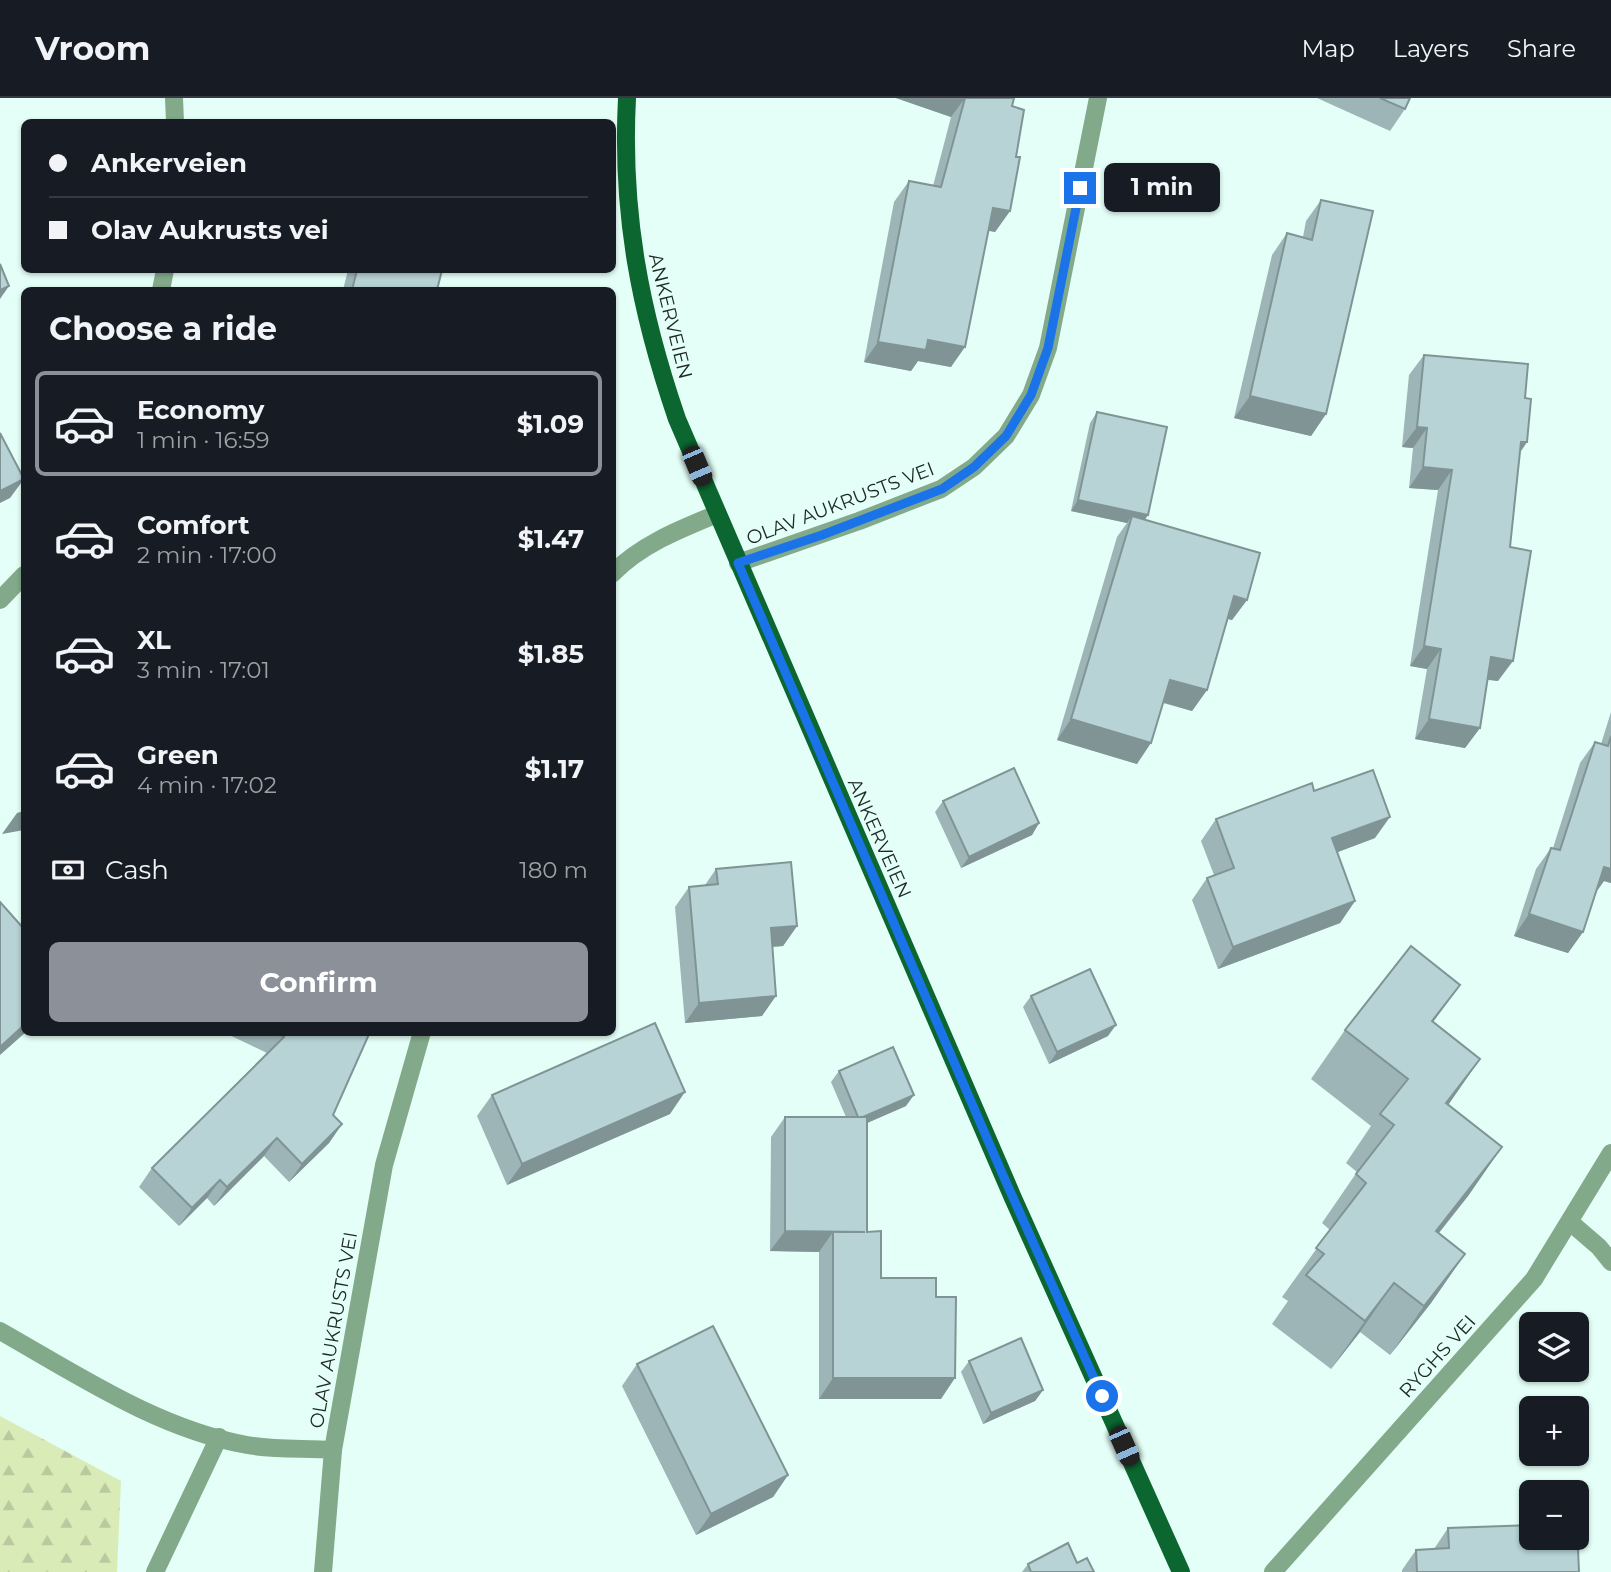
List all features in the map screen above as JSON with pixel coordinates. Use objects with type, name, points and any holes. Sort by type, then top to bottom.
[{"type":"main road","name":"ANKERVEIEN","points":[[627,98],[626,196],[638,284],[669,396],[738,563],[1013,1198],[1181,1572]]},
{"type":"street","points":[[174,98],[175,119]]},
{"type":"street","name":"OLAV AUKRUSTS VEI","points":[[738,563],[848,526],[942,489],[974,467],[1006,436],[1031,395],[1048,348],[1098,98]]},
{"type":"street","points":[[616,571],[651,545],[717,514]]},
{"type":"street","points":[[0,600],[21,578]]},
{"type":"street","name":"OLAV AUKRUSTS VEI","points":[[0,1331],[179,1426],[248,1445],[333,1450],[384,1165],[421,1036]]},
{"type":"street","name":"RYGHS VEI","points":[[1273,1572],[1534,1279],[1611,1153]]},
{"type":"street","points":[[1570,1222],[1599,1247],[1611,1262]]},
{"type":"street","points":[[155,1572],[219,1437]]},
{"type":"street","points":[[323,1572],[333,1450]]},
{"type":"green space","points":[[0,1416],[121,1481],[117,1572],[0,1572]]},
{"type":"building","points":[[965,98],[1014,98],[1012,106],[1024,110],[1016,157],[1020,157],[1010,211],[993,208],[965,347],[928,340],[926,350],[878,342],[909,181],[941,187]]},
{"type":"building","points":[[1380,98],[1410,98],[1405,109]]},
{"type":"building","points":[[1321,200],[1373,211],[1326,414],[1250,396],[1287,233],[1312,240]]},
{"type":"building","points":[[0,264],[9,286],[0,290]]},
{"type":"building","points":[[356,273],[441,273],[438,287],[353,287]]},
{"type":"building","points":[[1424,355],[1528,364],[1525,398],[1531,399],[1527,442],[1521,442],[1510,547],[1531,551],[1513,661],[1491,657],[1480,728],[1429,719],[1441,649],[1424,646],[1452,470],[1423,467],[1427,428],[1417,427]]},
{"type":"building","points":[[1097,412],[1167,427],[1148,515],[1078,500]]},
{"type":"building","points":[[0,433],[21,473],[21,480],[0,491]]},
{"type":"building","points":[[1132,516],[1260,553],[1247,600],[1234,596],[1207,690],[1170,680],[1151,743],[1071,719]]},
{"type":"building","points":[[1611,736],[1611,869],[1604,867],[1583,932],[1529,914],[1551,848],[1560,850],[1595,742],[1608,746]]},
{"type":"building","points":[[1014,768],[1039,823],[969,857],[943,801]]},
{"type":"building","points":[[1373,770],[1390,817],[1332,838],[1355,901],[1233,947],[1207,878],[1234,868],[1216,819],[1312,783],[1314,791]]},
{"type":"building","points":[[791,862],[797,926],[771,928],[776,996],[699,1003],[689,887],[718,884],[716,869]]},
{"type":"building","points":[[0,902],[21,926],[21,1028],[0,1047]]},
{"type":"building","points":[[1411,946],[1460,985],[1432,1021],[1480,1059],[1446,1103],[1502,1147],[1436,1231],[1465,1254],[1424,1306],[1394,1283],[1365,1321],[1306,1275],[1324,1254],[1316,1248],[1366,1183],[1356,1174],[1394,1125],[1380,1114],[1408,1079],[1345,1030]]},
{"type":"building","points":[[1090,969],[1116,1025],[1057,1052],[1031,996]]},
{"type":"building","points":[[655,1023],[685,1092],[522,1164],[492,1095]]},
{"type":"building","points":[[368,1036],[333,1115],[342,1124],[302,1164],[277,1138],[227,1187],[220,1180],[192,1208],[152,1168],[284,1037]]},
{"type":"building","points":[[893,1047],[914,1095],[858,1117],[839,1071]]},
{"type":"building","points":[[785,1117],[867,1117],[867,1232],[881,1231],[881,1278],[936,1278],[936,1297],[956,1297],[955,1378],[833,1378],[833,1232],[865,1232],[785,1231]]},
{"type":"building","points":[[713,1326],[788,1475],[711,1514],[637,1364]]},
{"type":"building","points":[[1021,1338],[1043,1390],[991,1413],[969,1361]]},
{"type":"building","points":[[1519,1525],[1519,1550],[1578,1550],[1579,1572],[1417,1572],[1416,1550],[1449,1548],[1448,1528]]},
{"type":"building","points":[[1068,1543],[1077,1563],[1087,1558],[1094,1572],[1031,1572],[1028,1564]]},
{"type":"route","points":[[1080,188],[1048,348],[1031,395],[1006,436],[974,467],[942,489],[822,535],[738,563],[1002,1173],[1102,1396]]}]
